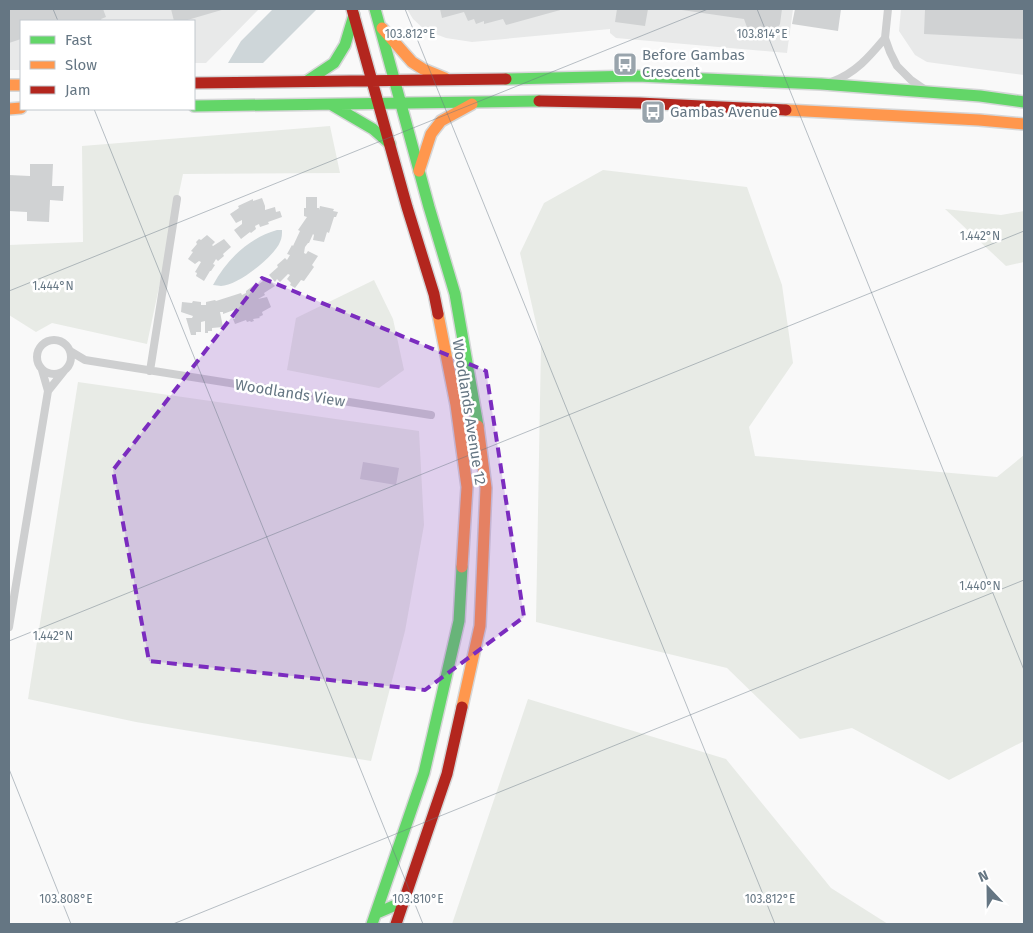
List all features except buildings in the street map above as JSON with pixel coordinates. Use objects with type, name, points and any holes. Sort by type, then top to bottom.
[{"type":"main road","name":"Woodlands Avenue 12","points":[[375,9],[455,294],[475,402],[486,488],[480,626],[447,774],[396,924]]},
{"type":"main road","name":"Woodlands Avenue 12","points":[[353,12],[434,294],[456,405],[467,487],[459,621],[424,773],[374,919]]},
{"type":"main road","points":[[306,82],[334,63],[345,45],[353,12]]},
{"type":"main road","points":[[380,26],[412,62],[449,80]]},
{"type":"main road","points":[[195,83],[637,76],[821,84],[980,96],[1019,101],[1024,110],[1021,118],[1009,122]]},
{"type":"main road","points":[[419,171],[431,134],[442,121],[474,102]]},
{"type":"main road","points":[[195,106],[474,102],[639,103],[1024,124]]},
{"type":"main road","points":[[330,104],[373,128],[390,144]]},
{"type":"main road","points":[[374,919],[405,901]]},
{"type":"street","points":[[888,9],[885,38],[897,66],[911,80],[929,92]]},
{"type":"street","points":[[821,84],[839,79],[862,64],[885,38]]},
{"type":"street","points":[[150,371],[177,199]]},
{"type":"street","name":"Woodlands View","points":[[48,391],[42,370],[36,359],[36,353],[42,344],[51,339],[57,339],[66,344],[70,351],[85,360],[431,415]]},
{"type":"street","points":[[67,368],[71,359],[70,351]]},
{"type":"street","name":"Woodlands View","points":[[42,370],[51,374],[58,374],[85,360]]},
{"type":"street","name":"Woodlands View","points":[[9,627],[48,391],[55,380],[67,368]]},
{"type":"highlighted area","points":[[262,278],[486,371],[524,617],[425,690],[149,661],[113,470]]},
{"type":"shaded area","points":[[9,9],[259,9],[206,63],[195,63],[195,20],[20,20],[20,70],[9,70]]},
{"type":"shaded area","points":[[273,9],[317,9],[263,63],[228,63],[241,41]]},
{"type":"shaded area","points":[[407,9],[793,9],[787,53],[616,38],[610,33],[610,29],[472,42],[446,38],[425,30],[413,19]]},
{"type":"shaded area","points":[[901,9],[1024,9],[1024,75],[927,62],[915,55],[899,31]]},
{"type":"shaded area","points":[[330,126],[340,173],[183,174],[147,344],[52,323],[36,332],[9,315],[9,245],[83,242],[82,146]]},
{"type":"shaded area","points":[[603,170],[747,187],[782,285],[793,363],[749,427],[755,456],[997,477],[1024,455],[1024,741],[949,780],[852,728],[800,739],[727,668],[536,622],[541,345],[520,253],[544,203]]},
{"type":"shaded area","points":[[945,209],[1001,215],[1024,211],[1024,262],[1006,266]]},
{"type":"shaded area","points":[[277,230],[282,230],[281,240],[263,263],[228,285],[213,285],[232,258],[248,244]]},
{"type":"shaded area","points":[[374,280],[393,319],[404,370],[379,388],[287,370],[296,318]]},
{"type":"shaded area","points":[[78,382],[419,431],[424,525],[405,631],[371,761],[136,722],[28,699]]},
{"type":"shaded area","points":[[528,699],[726,759],[831,888],[888,924],[452,924]]},
{"type":"traffic: fast","points":[[375,9],[429,207],[455,294],[478,426]]},
{"type":"traffic: fast","points":[[307,81],[334,63],[345,45],[354,15]]},
{"type":"traffic: fast","points":[[506,79],[637,76],[821,84],[980,96],[1024,102]]},
{"type":"traffic: fast","points":[[195,106],[539,101]]},
{"type":"traffic: fast","points":[[332,105],[373,129],[390,144]]},
{"type":"traffic: fast","points":[[372,924],[424,773],[459,621],[462,567]]},
{"type":"traffic: fast","points":[[377,913],[405,901]]},
{"type":"traffic: slow","points":[[382,28],[412,62],[445,78]]},
{"type":"traffic: slow","points":[[9,85],[20,85]]},
{"type":"traffic: slow","points":[[419,171],[431,134],[441,121],[472,104]]},
{"type":"traffic: slow","points":[[9,109],[20,108]]},
{"type":"traffic: slow","points":[[786,110],[1024,124]]},
{"type":"traffic: slow","points":[[438,314],[456,405],[467,487],[462,567]]},
{"type":"traffic: slow","points":[[462,707],[480,626],[486,488],[478,426]]},
{"type":"traffic: jam","points":[[352,9],[407,207],[434,294],[438,314]]},
{"type":"traffic: jam","points":[[195,83],[506,79]]},
{"type":"traffic: jam","points":[[539,101],[639,103],[786,110]]},
{"type":"traffic: jam","points":[[396,924],[447,774],[462,707]]},
{"type":"place","name":"Before Gambas Crescent","points":[[625,64]]},
{"type":"place","name":"Gambas Avenue","points":[[653,112]]}]
